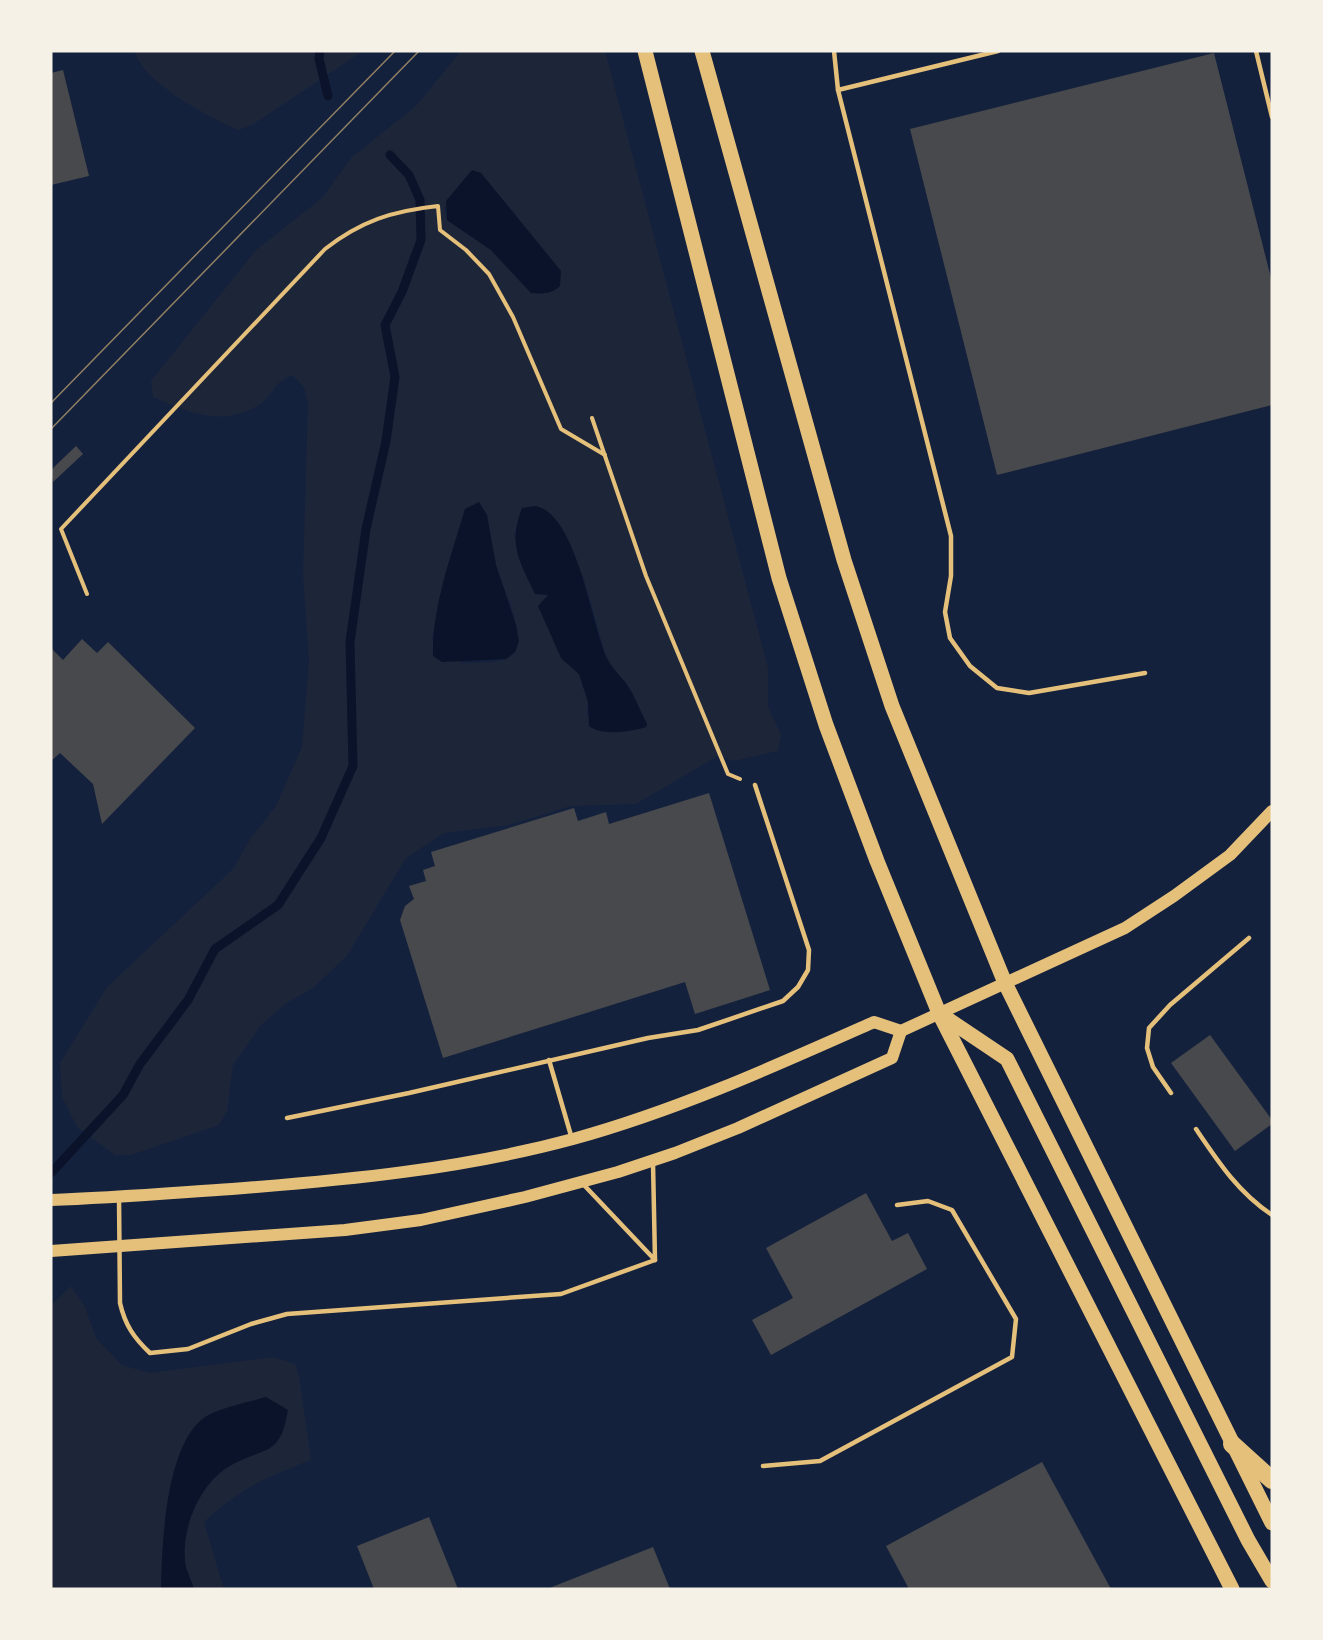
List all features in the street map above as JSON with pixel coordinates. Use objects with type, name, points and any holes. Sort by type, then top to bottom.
[{"type":"highway","points":[[1232,1444],[1272,1480]]},
{"type":"main road","points":[[645,51],[779,578],[826,725],[939,1013],[1232,1589]]},
{"type":"main road","points":[[702,51],[844,560],[892,706],[1005,983],[1272,1523]]},
{"type":"main road","points":[[51,1200],[119,1197],[386,1176],[490,1159],[572,1139],[653,1114],[722,1089],[874,1022],[901,1031],[1125,927],[1174,897],[1230,855],[1272,812]]},
{"type":"main road","points":[[939,1013],[1006,1059],[1248,1540],[1272,1581]]},
{"type":"main road","points":[[51,1251],[345,1230],[421,1220],[581,1182],[653,1160],[738,1128],[892,1058],[901,1031]]},
{"type":"lane","points":[[834,51],[838,90],[951,536],[951,576],[945,612],[950,638],[970,666],[997,688],[1029,693],[1145,673]]},
{"type":"lane","points":[[838,90],[998,51]]},
{"type":"lane","points":[[1256,51],[1272,117]]},
{"type":"lane","points":[[286,1118],[409,1094],[648,1038],[698,1030],[783,1001],[798,987],[808,970],[809,950],[755,785]]},
{"type":"lane","points":[[1171,1093],[1150,1057],[1147,1048],[1149,1028],[1170,1005],[1249,938]]},
{"type":"lane","points":[[549,1060],[572,1139]]},
{"type":"lane","points":[[1196,1129],[1228,1177],[1249,1200],[1272,1215]]},
{"type":"lane","points":[[653,1160],[655,1260]]},
{"type":"lane","points":[[581,1182],[655,1260]]},
{"type":"lane","points":[[119,1197],[120,1303],[124,1320],[134,1338],[150,1353],[188,1350],[251,1324],[287,1314],[561,1294],[655,1260]]},
{"type":"lane","points":[[763,1466],[820,1461],[1011,1357],[1016,1319],[952,1210],[928,1202],[897,1205]]},
{"type":"path","points":[[87,594],[61,529],[325,249],[350,229],[406,210],[438,206],[440,230],[466,250],[489,274],[513,317],[561,429],[581,444],[605,454]]},
{"type":"path","points":[[592,418],[646,576],[728,774],[755,785]]},
{"type":"shaded area","points":[[134,51],[363,51],[252,125],[238,130],[210,117],[164,87],[141,64]]},
{"type":"shaded area","points":[[461,51],[605,51],[768,668],[768,706],[781,735],[778,751],[733,761],[718,756],[636,804],[571,806],[509,825],[444,833],[406,858],[347,956],[313,988],[285,1004],[261,1025],[233,1065],[227,1111],[219,1125],[131,1155],[115,1155],[77,1127],[62,1097],[60,1063],[107,987],[233,869],[250,839],[276,806],[302,747],[309,661],[303,574],[308,404],[304,387],[292,375],[280,382],[259,405],[245,412],[218,417],[179,408],[153,397],[151,381],[256,250],[322,198],[351,158],[416,106]],"holes":[[[496,194],[514,212],[531,293],[491,250],[447,220],[444,207]],[[523,508],[583,576],[607,660],[632,692],[647,724],[646,727],[610,732],[587,716],[588,702],[579,674],[561,658],[548,595],[514,536]],[[465,509],[487,515],[496,565],[516,623],[518,635],[514,653],[510,657],[497,661],[461,663],[432,639],[441,593]]]},
{"type":"shaded area","points":[[472,170],[481,173],[561,271],[560,286],[557,289],[547,293],[531,293],[491,250],[447,220],[446,201]]},
{"type":"shaded area","points":[[479,502],[487,515],[496,565],[519,641],[515,652],[506,659],[442,662],[433,656],[439,600],[465,509]]},
{"type":"shaded area","points":[[535,506],[549,513],[562,528],[581,572],[607,658],[631,691],[647,724],[646,727],[625,732],[608,732],[589,726],[588,702],[579,674],[561,658],[538,606],[548,595],[535,594],[517,552],[516,532],[522,508]]},
{"type":"shaded area","points":[[71,1286],[85,1307],[96,1338],[122,1365],[150,1373],[273,1357],[295,1364],[299,1377],[311,1460],[254,1485],[230,1500],[204,1522],[224,1589],[51,1589],[51,1305]]},
{"type":"shaded area","points":[[266,1397],[288,1410],[280,1436],[275,1444],[230,1466],[209,1484],[194,1510],[186,1539],[186,1567],[194,1589],[161,1589],[168,1497],[181,1450],[192,1431],[205,1417],[226,1408]]},
{"type":"building","points":[[1214,53],[1272,282],[1272,405],[997,475],[910,129]]},
{"type":"building","points":[[63,70],[89,176],[51,185],[51,73]]},
{"type":"building","points":[[76,446],[83,454],[53,482],[51,470]]},
{"type":"building","points":[[82,639],[97,653],[108,642],[195,728],[102,824],[93,784],[60,753],[51,761],[51,648],[63,660]]},
{"type":"building","points":[[709,793],[770,990],[695,1014],[685,982],[443,1058],[400,920],[405,906],[414,899],[409,886],[426,881],[423,870],[435,866],[431,852],[574,808],[578,821],[606,812],[609,824]]},
{"type":"building","points":[[1210,1035],[1272,1120],[1272,1124],[1235,1151],[1171,1063]]},
{"type":"building","points":[[866,1193],[892,1241],[908,1233],[927,1269],[771,1355],[752,1320],[793,1298],[766,1248]]},
{"type":"building","points":[[1042,1462],[1111,1589],[909,1589],[886,1546]]},
{"type":"building","points":[[429,1517],[458,1589],[374,1589],[357,1546]]},
{"type":"building","points":[[653,1547],[670,1589],[547,1589]]},
{"type":"waterway","points":[[320,51],[319,59],[328,96]]},
{"type":"waterway","points":[[51,1173],[123,1095],[140,1064],[188,1000],[215,949],[278,905],[321,838],[353,766],[350,642],[366,529],[386,441],[395,377],[385,325],[402,292],[421,240],[420,200],[409,175],[390,155]]},
{"type":"tram line","points":[[51,403],[395,51]]},
{"type":"tram line","points":[[51,429],[419,51]]}]
